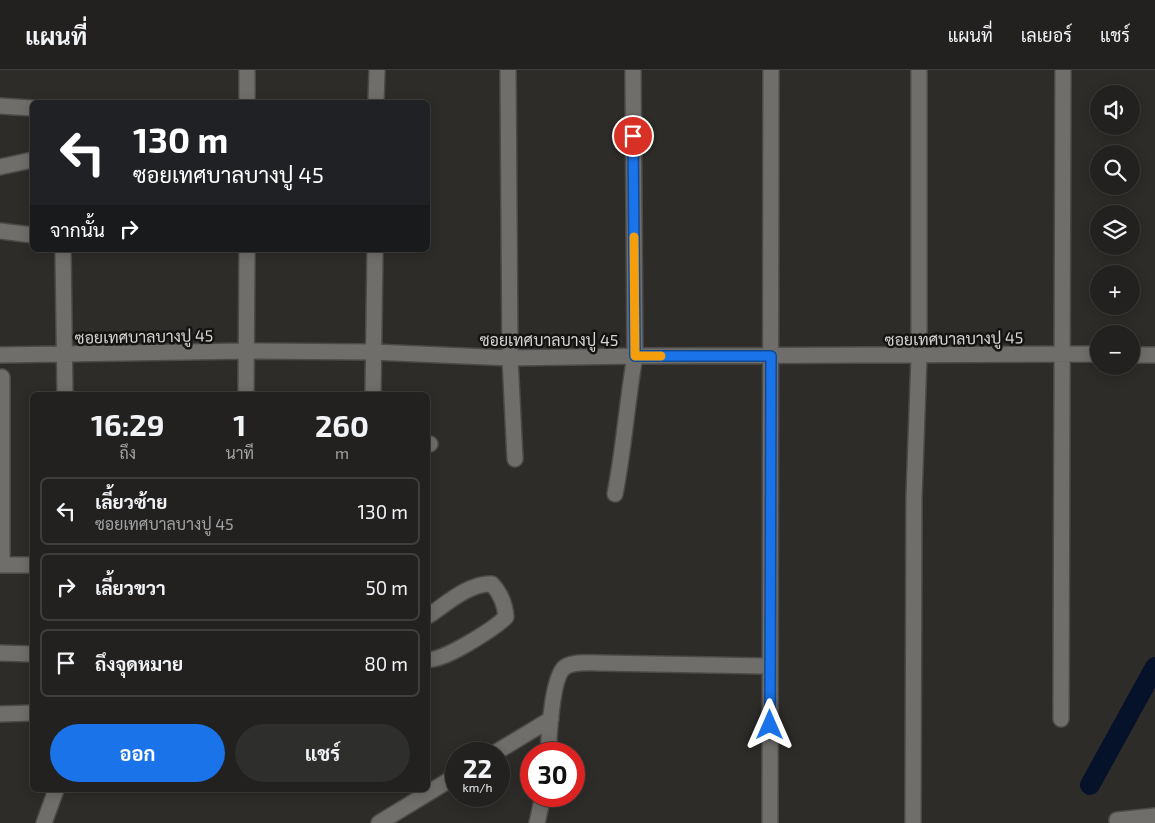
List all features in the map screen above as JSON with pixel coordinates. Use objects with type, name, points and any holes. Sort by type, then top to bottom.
[{"type":"street","points":[[247,70],[247,100]]},
{"type":"street","points":[[376,100],[377,70]]},
{"type":"street","points":[[508,70],[510,358],[515,459]]},
{"type":"street","points":[[615,494],[635,356],[633,70]]},
{"type":"street","points":[[770,70],[770,823]]},
{"type":"street","points":[[914,823],[914,497],[919,356],[919,70]]},
{"type":"street","points":[[1061,719],[1063,70]]},
{"type":"street","points":[[0,106],[30,108]]},
{"type":"street","points":[[0,167],[30,160]]},
{"type":"street","points":[[0,231],[30,235]]},
{"type":"street","points":[[63,252],[65,392]]},
{"type":"street","points":[[246,392],[248,351],[247,252]]},
{"type":"street","points":[[373,392],[375,252]]},
{"type":"street","name":"ซอยเทศบาลบางปู 45","points":[[0,355],[248,351],[374,352],[510,358],[1090,354]]},
{"type":"street","points":[[1140,355],[1155,355]]},
{"type":"street","points":[[2,377],[1,565],[30,565]]},
{"type":"street","points":[[430,615],[472,587],[492,584],[500,593],[506,617],[498,625],[454,651],[433,660],[430,659]]},
{"type":"street","points":[[0,653],[30,654]]},
{"type":"street","points":[[549,742],[557,681],[565,667],[574,664],[600,662],[770,666]]},
{"type":"street","points":[[0,714],[30,713]]},
{"type":"street","points":[[510,744],[551,719]]},
{"type":"street","points":[[430,792],[445,783]]},
{"type":"street","points":[[44,823],[55,792]]},
{"type":"street","points":[[379,823],[430,792]]},
{"type":"street","points":[[536,823],[540,807]]},
{"type":"street","points":[[1117,820],[1155,816]]},
{"type":"waterway","points":[[1090,785],[1155,667]]},
{"type":"slow traffic","points":[[634,237],[635,356],[661,356]]},
{"type":"route","points":[[633,136],[635,356],[771,356],[770,725]]}]
